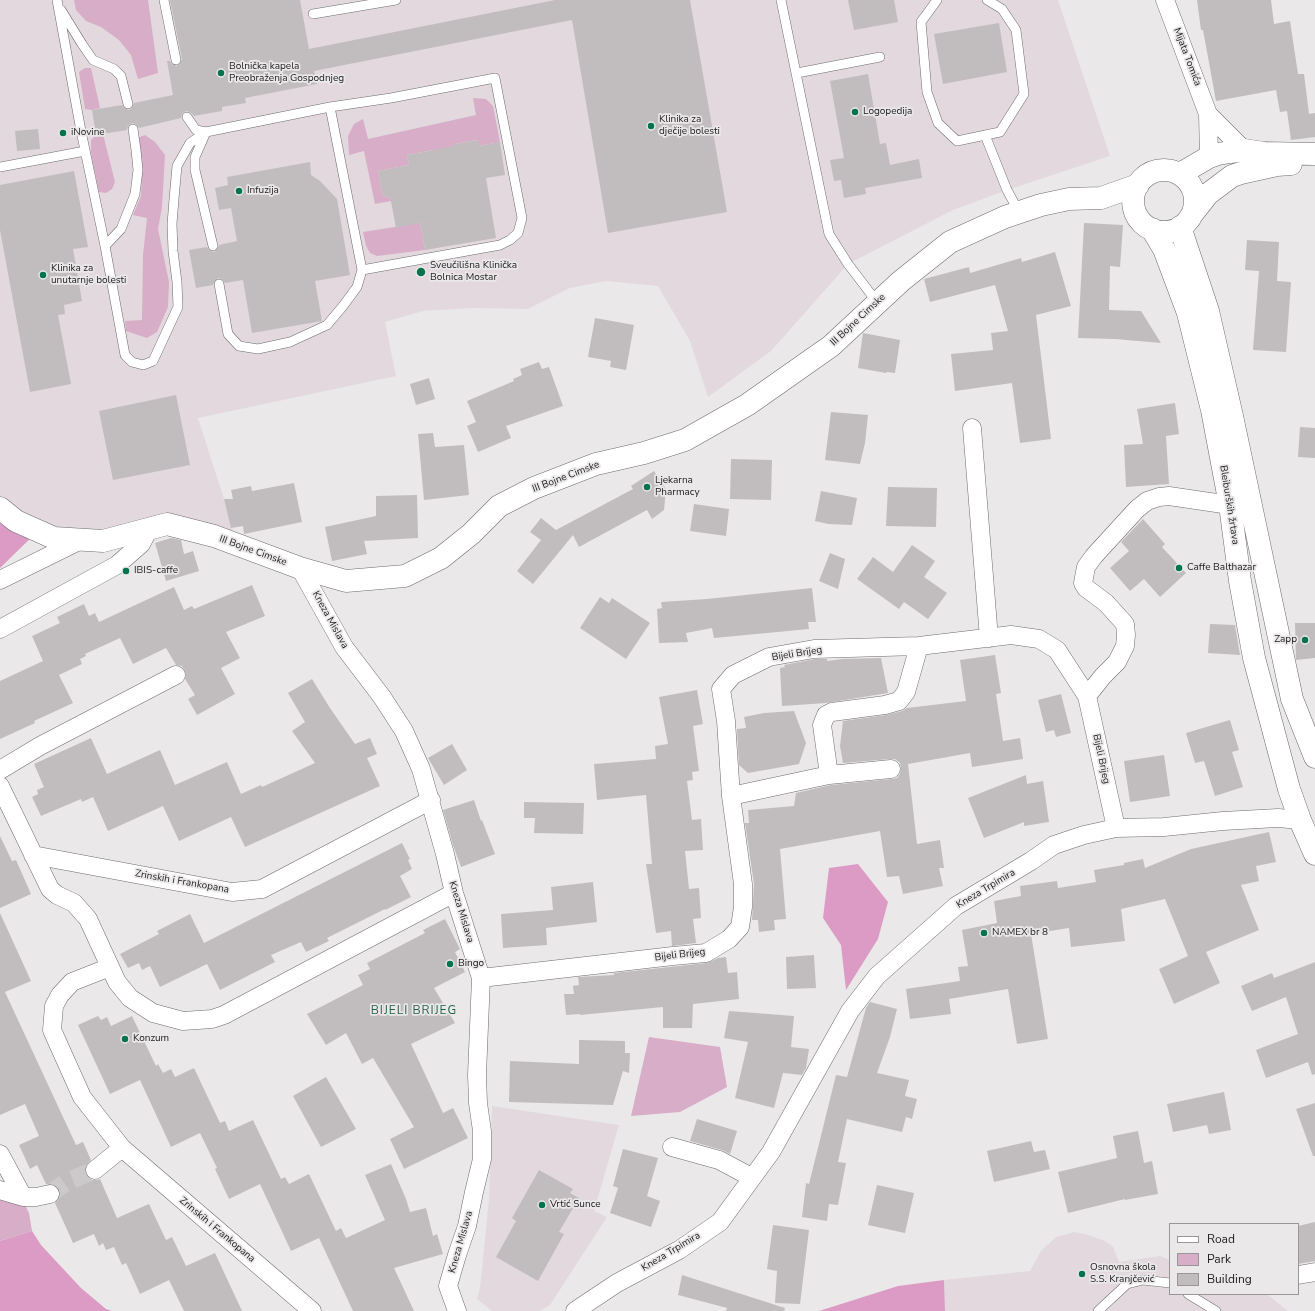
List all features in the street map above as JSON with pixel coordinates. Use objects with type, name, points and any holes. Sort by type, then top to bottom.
[{"type":"street","name":"Mijata Tomića","points":[[1165,0],[1208,114],[1208,157]]},
{"type":"street","name":"Mijata Tomića","points":[[1208,114],[1244,150]]},
{"type":"street","points":[[1180,174],[1208,157],[1244,150],[1272,154],[1315,154]]},
{"type":"street","points":[[1186,220],[1195,204],[1195,195],[1187,180],[1180,174],[1165,170],[1154,171],[1145,176],[1138,184],[1134,194],[1133,205],[1136,215],[1143,224],[1161,232],[1171,231],[1186,220],[1208,194],[1232,176],[1277,165],[1315,161]]},
{"type":"street","name":"III Bojne Cimske","points":[[0,508],[16,521],[54,538],[103,541],[167,524],[214,536],[300,568],[346,581],[405,576],[441,558],[471,534],[499,506],[534,488],[596,464],[644,453],[685,440],[747,405],[831,346],[901,281],[950,242],[1019,212],[1041,205],[1069,199],[1101,198],[1138,184]]},
{"type":"street","name":"III Bojne Cimske","points":[[1101,198],[1135,209]]},
{"type":"street","name":"Bleiburških žrtava","points":[[1186,220],[1232,416],[1292,699],[1315,757]]},
{"type":"street","name":"Bleiburških žrtava","points":[[1152,229],[1164,249],[1188,313],[1212,410],[1230,504],[1240,581],[1254,658],[1289,789],[1300,820],[1315,854]]},
{"type":"street","points":[[972,428],[989,638]]},
{"type":"street","points":[[1087,696],[1103,676],[1117,662],[1125,646],[1126,635],[1125,624],[1106,603],[1086,588],[1083,583],[1086,566],[1137,509],[1147,501],[1159,497],[1169,496],[1230,504]]},
{"type":"street","points":[[0,629],[117,565],[141,544],[149,529]]},
{"type":"street","points":[[0,580],[81,540]]},
{"type":"street","name":"Kneza Mislava","points":[[300,568],[344,647],[382,697],[404,731],[421,769],[431,800],[454,893],[481,978],[478,1103],[482,1131],[482,1159],[467,1226],[448,1286],[457,1311]]},
{"type":"street","name":"Bijeli Brijeg","points":[[481,978],[706,953],[729,939],[740,927],[743,907],[743,884],[731,796],[726,721],[721,689],[733,675],[769,657],[814,649],[919,646],[1011,635],[1039,639],[1056,650],[1087,696],[1116,828]]},
{"type":"street","points":[[829,775],[822,725],[826,715],[832,712],[885,706],[899,701],[906,692],[919,646]]},
{"type":"street","points":[[0,770],[40,746],[176,675]]},
{"type":"street","points":[[731,796],[829,775],[891,769]]},
{"type":"street","points":[[0,786],[50,889],[57,895],[74,903],[88,919],[117,982],[130,998],[153,1013],[183,1021],[212,1018],[224,1015],[454,893]]},
{"type":"street","name":"Zrinskih i Frankopana","points":[[33,855],[232,892],[262,889],[431,800]]},
{"type":"street","name":"Kneza Trpimira","points":[[576,1311],[617,1283],[679,1250],[720,1222],[771,1152],[850,1011],[877,976],[956,906],[1031,861],[1054,845],[1084,835],[1116,828],[1164,826],[1223,820],[1278,818],[1300,820]]},
{"type":"street","name":"Zrinskih i Frankopana","points":[[110,967],[72,982],[60,995],[54,1006],[52,1030],[82,1098],[122,1148],[312,1311]]},
{"type":"street","points":[[672,1147],[719,1160],[751,1178]]},
{"type":"street","points":[[95,1170],[122,1148]]},
{"type":"street","points":[[0,1154],[23,1197]]},
{"type":"street","points":[[0,1190],[23,1197],[36,1197],[50,1194]]},
{"type":"street","points":[[1299,1275],[1315,1272]]},
{"type":"lane","points":[[164,0],[176,60]]},
{"type":"lane","points":[[313,14],[396,0]]},
{"type":"lane","points":[[781,0],[829,234],[848,264],[877,302]]},
{"type":"lane","points":[[937,0],[921,22],[927,92],[938,123],[957,141],[1000,132],[1024,94],[1016,30],[1002,9],[987,0]]},
{"type":"lane","points":[[57,2],[93,60],[114,69],[121,76],[128,104]]},
{"type":"lane","points":[[57,2],[85,151],[105,246],[124,355],[132,362],[143,365],[153,361],[178,306],[172,224],[177,166],[190,143],[206,132]]},
{"type":"lane","points":[[797,73],[880,57]]},
{"type":"lane","points":[[190,143],[189,120],[196,130],[206,132],[330,107],[391,98],[495,78],[522,218],[518,233],[510,240],[500,245],[362,270]]},
{"type":"lane","points":[[219,284],[228,334],[239,346],[258,349],[290,342],[327,325],[344,306],[356,287],[362,270],[330,107]]},
{"type":"lane","points":[[105,246],[121,229],[135,194],[138,170],[133,129]]},
{"type":"lane","points":[[206,132],[195,157],[195,170],[213,246]]},
{"type":"lane","points":[[985,135],[1007,190],[1019,212]]},
{"type":"lane","points":[[0,167],[85,151]]},
{"type":"lane","points":[[1098,1311],[1127,1284],[1143,1280],[1169,1283]]},
{"type":"lane","points":[[1190,1295],[1216,1311]]},
{"type":"shaded area","name":"Sveučilišna Klinička Bolnica Mostar","points":[[0,0],[1058,0],[1110,156],[1007,190],[953,210],[848,264],[771,351],[708,397],[690,341],[658,286],[606,281],[570,288],[528,309],[472,308],[423,311],[385,322],[396,376],[198,418],[235,539],[210,532],[101,536],[56,533],[0,502]]},
{"type":"shaded area","points":[[0,508],[38,531],[0,568]]},
{"type":"shaded area","points":[[858,864],[888,902],[878,939],[846,990],[841,945],[823,918],[829,868]]},
{"type":"shaded area","name":"Vrtić Sunce","points":[[492,1106],[619,1125],[594,1211],[607,1217],[550,1305],[540,1311],[492,1311],[477,1299],[480,1288],[489,1199]]},
{"type":"shaded area","points":[[32,1231],[41,1245],[81,1288],[106,1309],[112,1311],[0,1311],[0,1241]]},
{"type":"shaded area","name":"Osnovna škola S.S. Kranjčević","points":[[1074,1232],[1105,1241],[1113,1247],[1119,1262],[1160,1256],[1169,1260],[1169,1295],[1268,1295],[1288,1311],[945,1311],[944,1280],[1030,1271],[1041,1251],[1056,1237]]},
{"type":"shaded area","points":[[944,1280],[945,1311],[819,1311],[898,1286]]},
{"type":"green space","points":[[74,0],[148,0],[158,73],[138,79],[131,55],[119,40],[101,27],[86,21],[76,10]]},
{"type":"green space","points":[[85,68],[91,68],[100,108],[92,110],[85,109],[79,72]]},
{"type":"green space","points":[[473,98],[486,99],[493,106],[500,142],[479,146],[477,140],[454,144],[455,152],[432,150],[407,155],[409,165],[378,171],[383,197],[390,196],[391,201],[375,204],[364,151],[349,155],[348,136],[354,124],[363,119],[368,139],[476,115]]},
{"type":"green space","points":[[103,134],[115,182],[112,189],[106,193],[99,192],[91,153],[91,140],[96,135]]},
{"type":"green space","points":[[145,135],[155,142],[165,155],[162,207],[158,229],[169,282],[168,307],[157,332],[147,338],[126,331],[125,321],[142,320],[143,255],[147,218],[133,215],[141,196],[142,177],[135,139]]},
{"type":"green space","points":[[420,223],[425,250],[377,256],[370,253],[366,246],[363,232]]},
{"type":"green space","points":[[649,1037],[720,1047],[727,1087],[680,1112],[631,1116]]},
{"type":"green space","points":[[0,1191],[21,1197],[29,1213],[32,1231],[0,1241]]},
{"type":"building","points":[[170,0],[300,0],[309,49],[555,0],[690,0],[727,212],[608,233],[572,20],[314,71],[317,84],[245,98],[246,103],[222,107],[222,111],[194,116],[190,112],[186,111],[182,114],[181,118],[139,128],[136,124],[132,123],[128,126],[127,130],[96,135],[92,110],[122,105],[124,108],[129,110],[132,108],[134,103],[173,95],[167,61],[170,61],[172,64],[177,66],[180,64],[182,59]]},
{"type":"building","points":[[848,0],[894,0],[898,22],[854,30]]},
{"type":"building","points":[[1197,0],[1271,0],[1274,24],[1290,21],[1298,74],[1304,74],[1309,114],[1315,113],[1315,137],[1291,140],[1287,111],[1280,112],[1276,90],[1216,101],[1203,30],[1201,30]]},
{"type":"building","points":[[999,23],[1007,72],[943,84],[934,34]]},
{"type":"building","name":"Logopedija","points":[[868,74],[880,144],[886,143],[890,165],[919,159],[922,178],[865,188],[866,194],[844,198],[841,180],[834,181],[830,160],[844,158],[830,81]]},
{"type":"building","points":[[38,129],[40,149],[17,151],[15,131]]},
{"type":"building","points":[[478,140],[479,146],[500,142],[505,175],[486,178],[496,238],[425,250],[420,223],[396,228],[390,196],[383,197],[378,171],[409,165],[407,155]]},
{"type":"building","points":[[310,162],[311,175],[320,181],[337,199],[350,275],[315,281],[322,321],[252,333],[243,280],[225,283],[218,278],[213,285],[196,288],[189,250],[207,247],[209,250],[214,252],[217,250],[219,245],[237,241],[231,208],[219,210],[215,188],[228,185],[227,177]]},
{"type":"building","name":"Klinika za unutarnje bolesti","points":[[74,171],[88,247],[73,249],[82,301],[64,305],[65,314],[58,315],[71,384],[30,392],[0,230],[0,185]]},
{"type":"building","points":[[1084,223],[1123,225],[1120,267],[1110,266],[1109,310],[1141,311],[1161,343],[1115,339],[1078,338]]},
{"type":"building","points":[[1247,240],[1279,242],[1277,281],[1291,282],[1286,352],[1253,350],[1259,271],[1245,270]]},
{"type":"building","points":[[1055,252],[1071,306],[1036,315],[1051,439],[1020,443],[1012,383],[955,391],[951,354],[993,350],[991,333],[1008,331],[995,285],[930,302],[924,279],[969,267],[970,273],[1021,258],[1022,262]]},
{"type":"building","points":[[595,318],[634,325],[626,370],[610,367],[611,361],[588,357]]},
{"type":"building","points":[[863,333],[900,340],[895,373],[886,373],[858,368]]},
{"type":"building","points":[[539,362],[542,369],[549,367],[563,406],[506,426],[511,438],[478,452],[467,426],[476,422],[467,401],[514,381],[513,379],[522,375],[520,369]]},
{"type":"building","points":[[429,378],[435,399],[416,405],[410,384]]},
{"type":"building","points":[[176,395],[190,465],[113,480],[99,411]]},
{"type":"building","points":[[1175,403],[1179,434],[1166,436],[1169,484],[1126,487],[1124,445],[1143,444],[1137,409]]},
{"type":"building","points":[[831,412],[868,415],[865,443],[860,464],[825,460]]},
{"type":"building","points":[[1300,427],[1315,428],[1315,458],[1298,457]]},
{"type":"building","points":[[433,433],[435,447],[464,445],[469,495],[424,500],[418,434]]},
{"type":"building","points":[[731,459],[772,460],[771,500],[730,499]]},
{"type":"building","points":[[654,471],[666,489],[664,510],[652,519],[647,510],[579,547],[573,535],[533,584],[517,571],[541,540],[530,532],[541,518],[556,530],[633,489],[631,486]]},
{"type":"building","points":[[294,483],[302,522],[244,534],[243,526],[231,528],[224,499],[233,499],[231,490],[251,486],[252,491]]},
{"type":"building","points":[[888,487],[937,488],[936,527],[886,526]]},
{"type":"building","points":[[821,491],[857,498],[852,525],[828,524],[815,521]]},
{"type":"building","points":[[417,495],[418,538],[364,541],[367,554],[332,561],[325,527],[376,516],[376,496]]},
{"type":"building","points":[[694,504],[729,509],[726,536],[690,531]]},
{"type":"building","points":[[1143,519],[1165,544],[1162,547],[1186,573],[1160,597],[1144,579],[1130,591],[1110,568],[1129,551],[1121,542]]},
{"type":"building","points":[[171,538],[181,540],[184,554],[193,551],[199,571],[166,581],[155,543]]},
{"type":"building","points":[[912,545],[935,561],[924,577],[947,593],[928,619],[904,602],[899,609],[857,579],[873,557],[893,572]]},
{"type":"building","points":[[830,553],[845,559],[838,589],[819,581]]},
{"type":"building","points":[[252,585],[265,616],[226,632],[240,658],[221,668],[235,694],[197,715],[188,699],[195,695],[185,679],[185,671],[182,666],[176,665],[166,648],[133,664],[120,638],[85,654],[86,656],[80,659],[82,664],[59,675],[73,703],[0,739],[0,681],[43,661],[32,636],[60,623],[57,617],[84,604],[89,616],[95,613],[99,622],[174,587],[184,610],[192,606],[194,609]]},
{"type":"building","points":[[812,588],[816,622],[808,622],[809,629],[714,638],[712,628],[686,633],[688,642],[659,643],[657,609],[662,608],[661,602],[707,599]]},
{"type":"building","points":[[600,597],[609,603],[612,598],[650,623],[626,659],[580,628]]},
{"type":"building","name":"Zapp","points":[[1295,623],[1315,623],[1315,658],[1296,660]]},
{"type":"building","points":[[1210,624],[1235,625],[1240,655],[1208,653]]},
{"type":"building","points":[[995,655],[1001,693],[996,694],[1003,741],[1020,738],[1023,759],[972,767],[970,753],[908,764],[917,844],[940,840],[944,868],[939,868],[943,886],[903,894],[899,876],[887,877],[880,831],[780,849],[786,919],[774,920],[775,930],[759,932],[758,920],[752,920],[754,884],[745,823],[749,823],[748,810],[794,806],[796,793],[831,785],[897,778],[900,774],[901,768],[900,763],[895,759],[843,763],[840,746],[843,721],[886,715],[902,711],[907,708],[966,701],[960,660]]},
{"type":"building","points":[[881,658],[888,693],[826,703],[782,706],[780,668],[785,667],[784,665],[815,659],[827,659],[827,661]]},
{"type":"building","points":[[312,679],[355,744],[370,738],[377,754],[367,758],[380,786],[245,847],[231,817],[179,841],[163,806],[108,831],[93,797],[82,802],[81,799],[41,816],[32,797],[38,794],[37,790],[44,787],[34,764],[91,738],[107,774],[160,750],[175,785],[227,762],[241,794],[261,785],[262,787],[315,763],[292,731],[305,722],[288,693]]},
{"type":"building","points":[[697,690],[703,724],[693,726],[699,771],[692,772],[693,780],[687,781],[692,820],[701,819],[703,850],[685,851],[689,889],[699,888],[701,918],[693,919],[696,943],[672,946],[671,931],[656,933],[646,864],[652,864],[646,795],[597,800],[594,764],[656,759],[655,746],[668,744],[659,697]]},
{"type":"building","points":[[1061,694],[1071,733],[1056,737],[1054,730],[1046,732],[1038,700]]},
{"type":"building","points":[[794,711],[806,743],[799,764],[748,773],[739,765],[737,729],[746,728],[744,717],[764,713]]},
{"type":"building","points":[[1230,720],[1239,750],[1232,752],[1243,787],[1215,796],[1204,761],[1195,763],[1186,733]]},
{"type":"building","points":[[452,744],[467,770],[444,785],[428,758]]},
{"type":"building","points":[[1164,755],[1170,796],[1130,802],[1124,761]]},
{"type":"building","points":[[1026,775],[1027,784],[1043,781],[1049,822],[1024,826],[1024,822],[984,838],[968,798]]},
{"type":"building","points":[[474,800],[495,854],[461,867],[443,810]]},
{"type":"building","points":[[524,802],[584,803],[583,834],[534,833],[535,818],[524,818]]},
{"type":"building","points":[[1269,832],[1276,862],[1256,866],[1259,881],[1241,885],[1259,930],[1206,952],[1220,983],[1174,1004],[1159,969],[1188,956],[1165,899],[1121,909],[1125,941],[1071,947],[1069,928],[1031,934],[1048,1039],[1017,1044],[1008,989],[949,999],[951,1014],[910,1019],[906,989],[960,981],[958,967],[968,966],[962,930],[997,923],[994,901],[1021,896],[1020,886],[1057,881],[1058,888],[1096,882],[1094,870],[1124,865],[1124,863],[1143,859],[1145,868],[1191,849]]},
{"type":"building","points":[[0,836],[12,861],[16,860],[31,894],[0,908]]},
{"type":"building","points":[[402,843],[410,859],[408,860],[412,869],[400,876],[411,897],[327,938],[329,941],[306,952],[301,942],[271,955],[275,962],[220,990],[207,964],[160,987],[150,966],[142,970],[139,963],[128,968],[120,954],[159,934],[157,931],[190,914],[204,943]]},
{"type":"building","points":[[593,882],[597,922],[546,928],[547,945],[503,948],[501,914],[553,910],[551,887]]},
{"type":"building","points":[[0,913],[31,981],[5,992],[76,1145],[83,1142],[91,1160],[85,1167],[87,1176],[92,1180],[100,1179],[117,1218],[149,1204],[166,1240],[172,1237],[186,1266],[215,1253],[242,1311],[184,1311],[169,1280],[140,1294],[126,1263],[122,1265],[114,1247],[106,1250],[103,1243],[99,1246],[94,1234],[73,1243],[55,1203],[60,1197],[58,1187],[53,1184],[46,1184],[37,1165],[30,1169],[19,1145],[39,1136],[25,1104],[0,1115]]},
{"type":"building","points":[[445,919],[460,949],[455,952],[465,972],[434,988],[455,1023],[411,1044],[443,1113],[453,1108],[468,1138],[404,1169],[390,1139],[414,1127],[373,1058],[362,1064],[346,1033],[326,1045],[307,1014],[363,985],[358,975],[370,969],[367,963],[425,933],[423,930]]},
{"type":"building","points":[[814,955],[816,988],[787,989],[786,957]]},
{"type":"building","points":[[726,957],[728,973],[737,972],[739,999],[693,1004],[692,1028],[663,1028],[663,1007],[566,1015],[564,994],[574,994],[573,986],[579,985],[578,977],[614,975],[614,973],[707,963],[718,958]]},
{"type":"building","points":[[1315,962],[1315,1074],[1312,1075],[1308,1062],[1266,1078],[1256,1050],[1298,1034],[1286,997],[1252,1011],[1241,986],[1272,973],[1274,978]]},
{"type":"building","points":[[870,1002],[897,1009],[890,1037],[877,1073],[909,1080],[905,1096],[917,1099],[912,1119],[906,1117],[902,1132],[847,1119],[838,1162],[846,1163],[838,1205],[829,1204],[827,1221],[802,1217],[806,1183],[809,1184],[836,1075],[847,1077],[866,1008]]},
{"type":"building","points":[[729,1011],[794,1016],[791,1047],[809,1049],[806,1068],[802,1075],[783,1073],[774,1108],[735,1098],[748,1042],[724,1038]]},
{"type":"building","points":[[98,1016],[101,1020],[107,1017],[111,1026],[132,1016],[156,1066],[158,1064],[163,1073],[171,1069],[175,1077],[194,1068],[220,1123],[225,1121],[229,1131],[253,1120],[281,1179],[285,1177],[289,1184],[309,1174],[336,1231],[341,1228],[346,1238],[385,1220],[365,1175],[391,1164],[410,1212],[426,1208],[433,1236],[437,1234],[443,1254],[394,1268],[414,1311],[353,1311],[319,1238],[291,1251],[260,1184],[229,1199],[215,1169],[217,1168],[200,1133],[171,1147],[140,1080],[110,1094],[78,1025]]},
{"type":"building","points":[[579,1040],[625,1041],[625,1053],[630,1053],[629,1073],[623,1071],[613,1105],[509,1102],[510,1061],[579,1064]]},
{"type":"building","points":[[326,1077],[356,1129],[321,1147],[293,1096]]},
{"type":"building","points":[[1224,1092],[1231,1130],[1209,1134],[1207,1125],[1173,1132],[1167,1104]]},
{"type":"building","points":[[1315,1103],[1315,1156],[1313,1156],[1296,1109]]},
{"type":"building","points":[[697,1119],[737,1131],[730,1154],[722,1150],[690,1141]]},
{"type":"building","points":[[1138,1131],[1144,1163],[1152,1161],[1158,1194],[1125,1199],[1068,1213],[1058,1172],[1117,1158],[1113,1136]]},
{"type":"building","points":[[1031,1141],[1034,1152],[1045,1150],[1050,1169],[994,1182],[987,1151]]},
{"type":"building","points":[[623,1149],[658,1158],[647,1196],[660,1201],[651,1227],[610,1213],[618,1188],[613,1186]]},
{"type":"building","points":[[539,1170],[573,1189],[570,1193],[579,1198],[559,1232],[564,1234],[538,1281],[496,1257],[516,1221],[512,1218]]},
{"type":"building","points":[[877,1185],[914,1193],[905,1233],[868,1225]]},
{"type":"building","points":[[1315,1222],[1315,1261],[1299,1264],[1299,1226]]},
{"type":"building","points":[[773,1225],[809,1230],[800,1304],[775,1303],[777,1271],[767,1269]]},
{"type":"building","points":[[682,1275],[785,1308],[784,1311],[726,1311],[727,1308],[678,1295]]},
{"type":"tunnel","points":[[50,1194],[66,1182],[95,1170]]},
{"type":"place","name":"Bolnička kapela Preobraženja Gospodnjeg","points":[[221,73]]},
{"type":"place","name":"Logopedija","points":[[855,112]]},
{"type":"place","name":"Klinika za dječije bolesti","points":[[651,126]]},
{"type":"place","name":"iNovine","points":[[63,133]]},
{"type":"place","name":"Infuzija","points":[[239,191]]},
{"type":"place","name":"Sveučilišna Klinička Bolnica Mostar","points":[[421,272]]},
{"type":"place","name":"Klinika za unutarnje bolesti","points":[[43,275]]},
{"type":"place","name":"Ljekarna Pharmacy","points":[[647,487]]},
{"type":"place","name":"Caffe Balthazar","points":[[1179,568]]},
{"type":"place","name":"IBIS-caffe","points":[[126,571]]},
{"type":"place","name":"Zapp","points":[[1305,640]]},
{"type":"place","name":"NAMEX br 8","points":[[984,933]]},
{"type":"place","name":"Bingo","points":[[450,964]]},
{"type":"place","name":"Konzum","points":[[125,1039]]},
{"type":"place","name":"Vrtić Sunce","points":[[542,1205]]},
{"type":"place","name":"Osnovna škola S.S. Kranjčević","points":[[1082,1274]]},
{"type":"district","name":"BIJELI BRIJEG","points":[[414,1011]]}]
